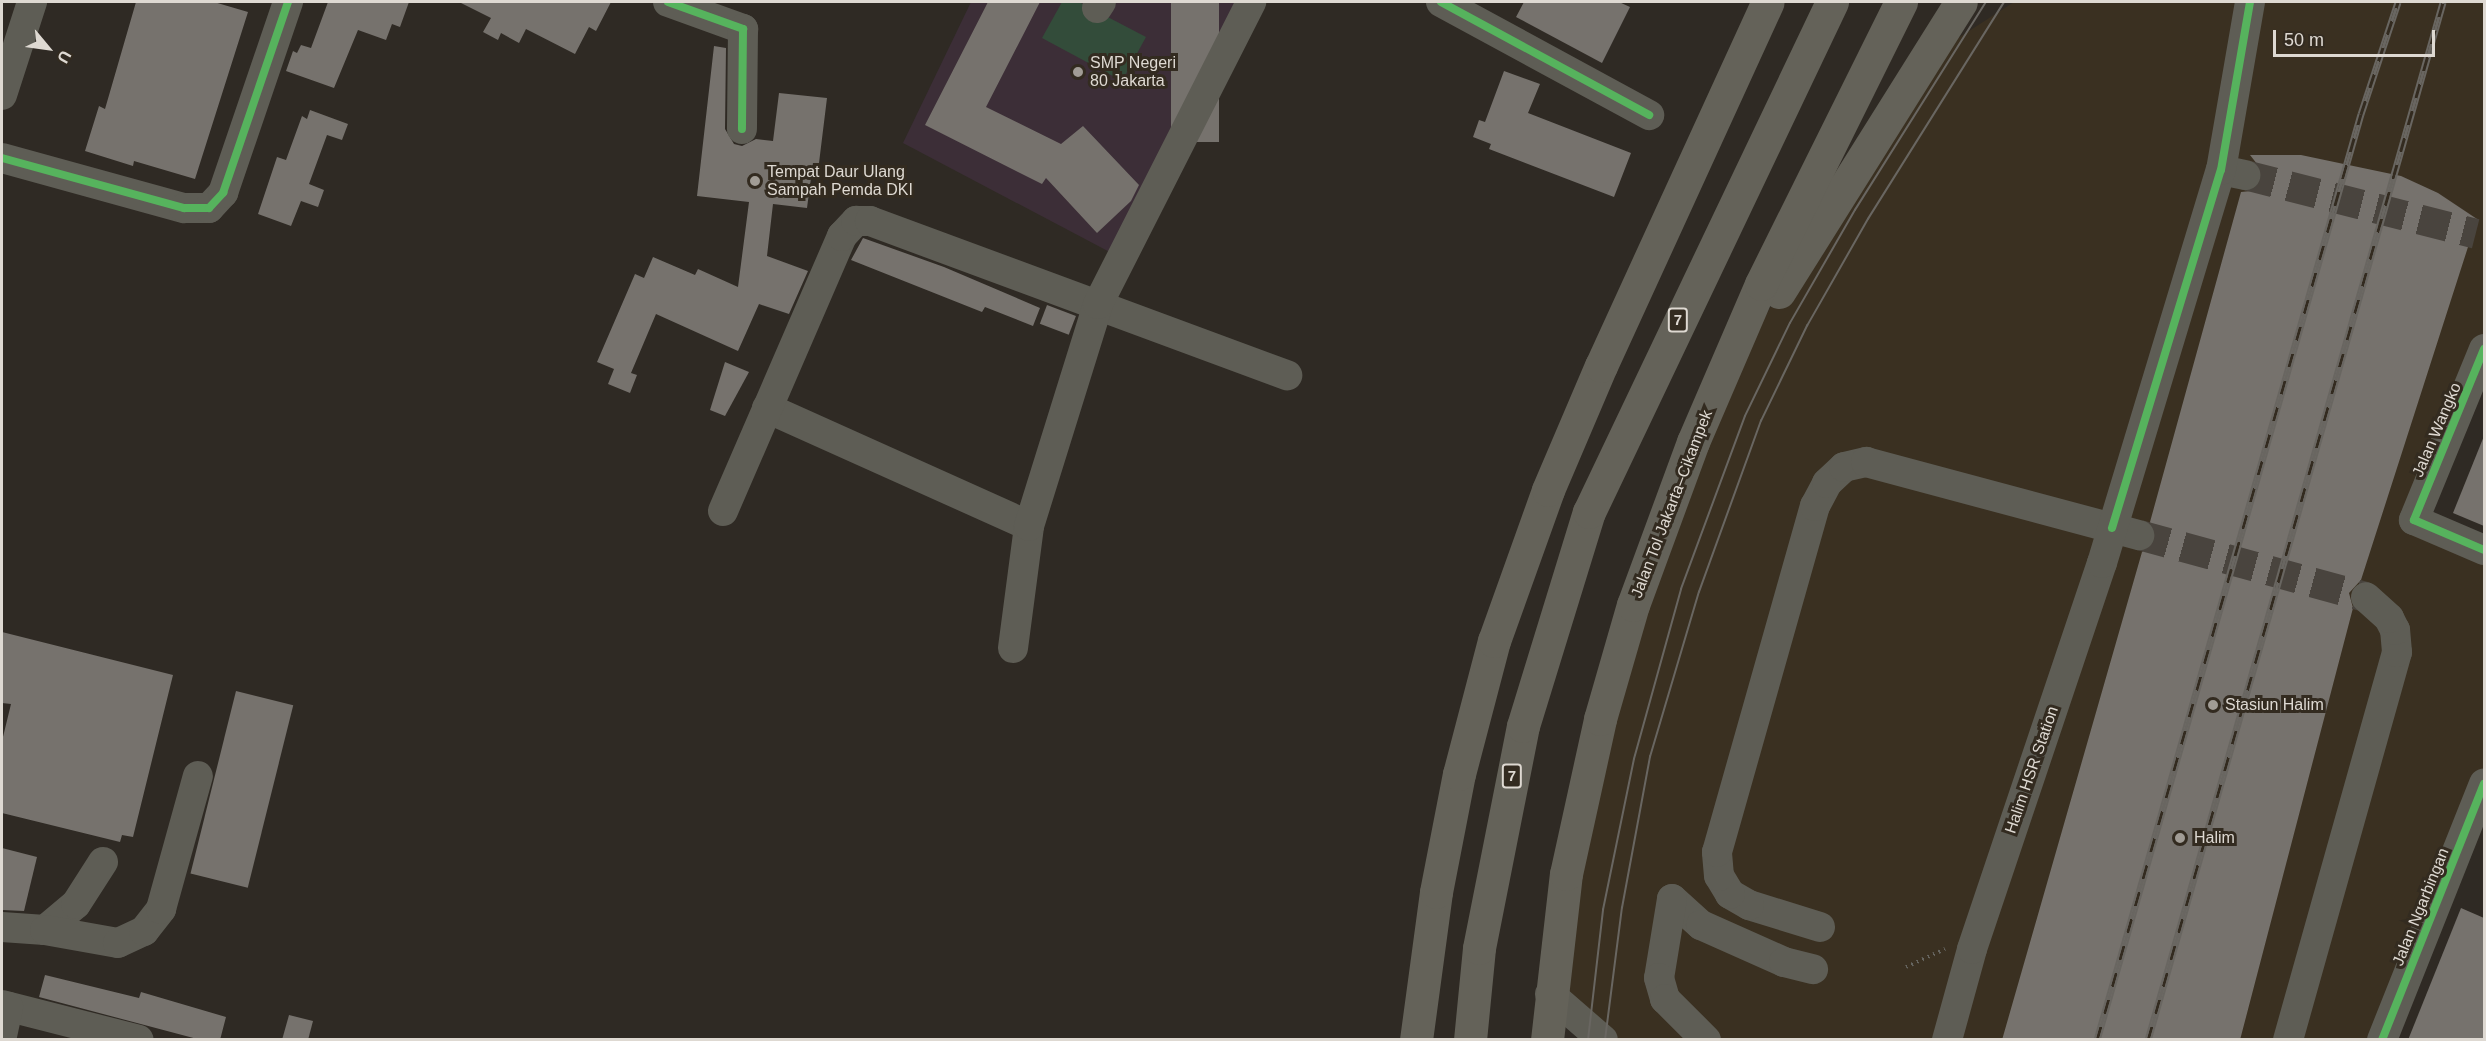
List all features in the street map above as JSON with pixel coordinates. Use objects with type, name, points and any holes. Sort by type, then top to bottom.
[{"type":"highway","points":[[1416,1040],[1436,892],[1452,806],[1494,641],[1548,490],[1600,366],[1768,2]]},
{"type":"highway","name":"7","points":[[1470,1040],[1479,948],[1489,907],[1523,726],[1590,512],[1832,2]]},
{"type":"highway","name":"Jalan Tol Jakarta–Cikampek","points":[[1547,1040],[1550,994],[1566,874],[1600,719],[1633,605],[1693,442],[1761,284],[1901,2]]},
{"type":"highway","points":[[1693,442],[1844,184],[1961,2]]},
{"type":"highway","name":"7","points":[[1489,907],[1493,948],[1492,1040]]},
{"type":"street","points":[[2,95],[32,2]]},
{"type":"street","points":[[2,158],[184,208],[209,208],[223,194],[288,2]]},
{"type":"street","points":[[668,2],[743,15],[742,129]]},
{"type":"street","points":[[1013,648],[1029,526],[1098,304],[1251,2]]},
{"type":"street","points":[[1441,2],[1649,115]]},
{"type":"street","points":[[2233,2],[2212,118],[2233,172]]},
{"type":"street","name":"Halim HSR Station","points":[[1947,1040],[1972,949],[2125,531],[2233,172],[2250,2]]},
{"type":"street","points":[[723,511],[842,236],[856,221],[870,221],[1287,375]]},
{"type":"street","name":"Jalan Wangko","points":[[2484,349],[2414,520],[2484,550]]},
{"type":"street","points":[[768,408],[1029,526]]},
{"type":"street","points":[[1820,927],[1749,905],[1730,894],[1719,876],[1717,852],[1815,506],[1827,483],[1844,467],[1866,462],[2125,531]]},
{"type":"street","points":[[2288,1040],[2397,652],[2395,630],[2381,609],[2366,597]]},
{"type":"street","points":[[2,927],[45,930],[118,943],[144,931],[161,909],[198,776]]},
{"type":"street","name":"Jalan Ngarbingan","points":[[2382,1040],[2484,784]]},
{"type":"street","points":[[45,930],[76,904],[103,862]]},
{"type":"street","points":[[1706,1040],[1665,999],[1659,978],[1671,899],[1701,925],[1784,962],[1813,969]]},
{"type":"street","points":[[1550,994],[1604,1040]]},
{"type":"street","points":[[2,1036],[5,1006],[139,1040]]},
{"type":"path","points":[[1906,967],[1950,946],[1972,949]]},
{"type":"shaded area","name":"SMP Negeri 80 Jakarta","points":[[971,2],[1256,2],[1121,258],[903,143]]},
{"type":"shaded area","name":"Stasiun Halim","points":[[2014,2],[2484,2],[2484,349],[2414,520],[2484,550],[2484,784],[2382,1039],[1603,1039],[1550,994],[1566,874],[1693,442],[1777,296],[1921,62]]},
{"type":"green space","points":[[1062,2],[1079,2],[1146,37],[1122,81],[1042,38]]},
{"type":"building","points":[[136,2],[214,2],[248,12],[195,179],[134,161],[133,166],[85,151],[99,106],[105,109]]},
{"type":"building","points":[[328,2],[409,2],[400,27],[392,24],[386,40],[358,30],[334,88],[286,71],[293,51],[297,53],[301,45],[311,48]]},
{"type":"building","points":[[459,2],[611,2],[596,31],[589,27],[575,54],[526,29],[519,43],[501,33],[498,40],[483,32],[491,18]]},
{"type":"building","points":[[988,2],[1040,2],[986,107],[1061,144],[1083,126],[1139,185],[1131,201],[1097,233],[1046,178],[1042,184],[925,125]]},
{"type":"building","points":[[1171,2],[1219,2],[1219,142],[1171,142]]},
{"type":"building","points":[[1524,2],[1619,2],[1630,7],[1602,63],[1516,17]]},
{"type":"building","points":[[714,46],[726,48],[725,129],[734,144],[742,146],[756,139],[773,141],[779,93],[827,98],[819,163],[813,163],[807,208],[773,204],[767,256],[808,271],[789,314],[759,304],[738,351],[656,314],[631,373],[637,375],[630,393],[608,384],[614,369],[597,362],[635,274],[644,278],[653,257],[695,275],[698,269],[738,287],[749,202],[697,196]]},
{"type":"building","points":[[1504,71],[1540,84],[1528,113],[1631,153],[1614,197],[1489,149],[1491,144],[1473,137],[1479,120],[1485,122]]},
{"type":"building","points":[[310,110],[348,124],[342,140],[327,135],[309,184],[324,190],[318,207],[301,201],[291,226],[258,214],[277,157],[286,160],[302,116],[307,119]]},
{"type":"building","name":"Stasiun Halim","points":[[2250,155],[2301,155],[2401,176],[2438,193],[2477,219],[2361,580],[2349,593],[2353,608],[2240,1040],[2002,1040],[2142,552],[2155,540],[2150,522],[2241,192],[2251,191],[2262,179],[2261,169]]},
{"type":"building","points":[[863,238],[944,267],[1040,308],[1033,326],[985,307],[982,312],[851,260]]},
{"type":"building","points":[[1047,305],[1076,316],[1069,335],[1040,324]]},
{"type":"building","points":[[725,362],[749,372],[725,416],[710,410]]},
{"type":"building","points":[[2484,436],[2484,526],[2453,513]]},
{"type":"building","points":[[2,632],[173,675],[133,837],[122,835],[120,842],[2,813],[2,741],[11,704],[2,703]]},
{"type":"building","points":[[236,691],[293,705],[248,888],[191,873]]},
{"type":"building","points":[[2,848],[37,857],[24,911],[2,910]]},
{"type":"building","points":[[2461,908],[2484,918],[2484,1040],[2408,1040]]},
{"type":"building","points":[[45,975],[139,998],[141,992],[226,1017],[220,1040],[201,1040],[39,997]]},
{"type":"building","points":[[289,1015],[313,1021],[308,1040],[282,1040]]},
{"type":"tunnel","points":[[2245,175],[2476,234]]},
{"type":"tunnel","points":[[2139,535],[2366,597]]},
{"type":"tram line","points":[[1588,1040],[1603,910],[1634,759],[1681,589],[1745,416],[1790,323],[1855,210],[1986,2]]},
{"type":"tram line","points":[[1605,1040],[1622,908],[1650,757],[1699,592],[1761,421],[1807,326],[1868,219],[2004,2]]},
{"type":"railway","points":[[2097,1040],[2361,114],[2398,2]]},
{"type":"railway","points":[[2148,1040],[2443,2]]},
{"type":"cycle path","points":[[2,158],[184,208],[209,208],[223,193],[288,2]]},
{"type":"cycle path","points":[[668,2],[743,29],[742,129]]},
{"type":"cycle path","points":[[1441,2],[1649,115]]},
{"type":"cycle path","points":[[2112,528],[2221,170],[2250,2]]},
{"type":"cycle path","points":[[2484,349],[2414,520],[2484,550]]},
{"type":"cycle path","points":[[2382,1040],[2484,784]]},
{"type":"place","name":"SMP Negeri 80 Jakarta","points":[[1078,72]]},
{"type":"place","name":"Tempat Daur Ulang Sampah Pemda DKI","points":[[755,181]]},
{"type":"place","name":"Stasiun Halim","points":[[2213,705]]},
{"type":"place","name":"Halim","points":[[2180,838]]}]
